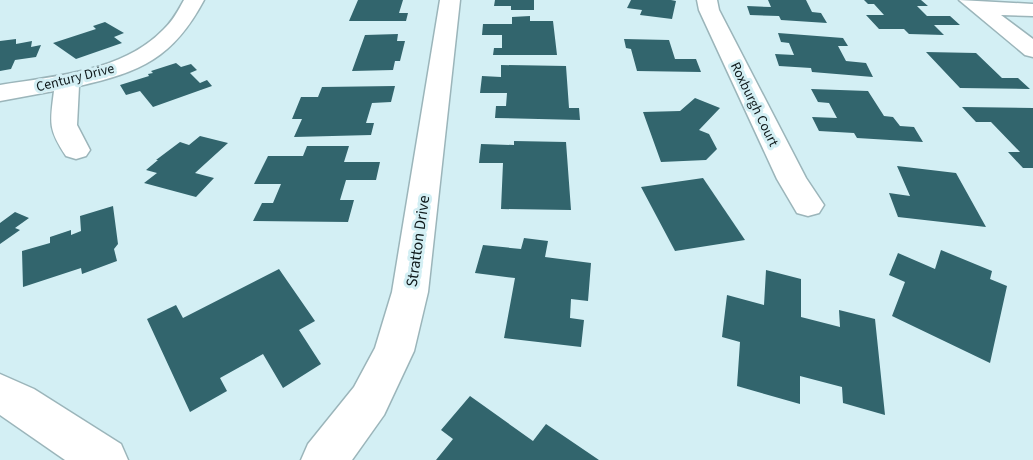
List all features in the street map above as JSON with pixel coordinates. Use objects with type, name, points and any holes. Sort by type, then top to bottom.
[{"type":"street","name":"Century Drive","points":[[0,93],[67,81],[120,65],[155,49],[182,22],[194,0]]},
{"type":"street","name":"Stratton Drive","points":[[324,460],[369,401],[394,351],[410,292],[450,0]]},
{"type":"street","name":"Roxburgh Court","points":[[707,0],[792,179],[808,205]]},
{"type":"street","points":[[974,4],[1033,10]]},
{"type":"street","points":[[974,4],[1033,50]]},
{"type":"street","points":[[67,81],[63,125],[76,150]]},
{"type":"street","points":[[0,393],[105,460]]},
{"type":"building","points":[[358,0],[403,0],[399,13],[408,13],[406,21],[349,21]]},
{"type":"building","points":[[495,0],[534,0],[534,10],[511,10],[511,6],[494,6]]},
{"type":"building","points":[[631,0],[676,1],[672,19],[640,15],[642,10],[627,8]]},
{"type":"building","points":[[768,0],[806,0],[812,12],[821,13],[827,23],[781,20],[779,16],[750,15],[747,6],[771,7]]},
{"type":"building","points":[[864,0],[921,0],[928,6],[917,6],[927,16],[950,16],[960,25],[934,25],[944,35],[909,34],[904,29],[879,29],[866,15],[884,15],[874,4],[868,4]]},
{"type":"building","points":[[530,16],[530,21],[553,21],[557,55],[493,55],[494,48],[502,48],[502,35],[482,35],[483,24],[512,24],[512,17]]},
{"type":"building","points":[[105,22],[124,33],[114,37],[122,43],[76,59],[53,43],[96,29],[93,26]]},
{"type":"building","points":[[778,33],[843,38],[848,46],[838,46],[846,61],[866,63],[873,77],[812,72],[811,68],[779,66],[775,54],[794,55],[789,43],[781,42]]},
{"type":"building","points":[[398,34],[397,41],[405,41],[400,61],[395,61],[393,70],[352,71],[365,35]]},
{"type":"building","points":[[16,39],[16,44],[32,41],[31,47],[41,45],[36,57],[15,60],[11,69],[0,71],[0,41]]},
{"type":"building","points":[[624,39],[669,40],[675,59],[696,59],[701,72],[637,71],[631,49],[626,48]]},
{"type":"building","points":[[926,52],[976,53],[1002,78],[1018,78],[1030,89],[960,88]]},
{"type":"building","points":[[176,63],[181,67],[191,64],[197,70],[190,73],[200,83],[207,80],[212,86],[153,107],[140,91],[126,95],[120,85],[149,76],[148,74],[153,73],[151,71]]},
{"type":"building","points":[[501,65],[566,66],[569,108],[579,108],[580,120],[495,118],[496,106],[506,106],[507,93],[480,93],[482,76],[501,77]]},
{"type":"building","points":[[395,86],[391,102],[372,103],[366,123],[374,123],[371,135],[294,137],[302,119],[292,119],[301,97],[318,97],[322,87]]},
{"type":"building","points":[[811,89],[868,91],[884,116],[893,117],[900,126],[914,127],[923,142],[857,138],[854,133],[819,131],[812,117],[837,118],[829,103],[818,102]]},
{"type":"building","points":[[695,98],[720,108],[699,130],[709,134],[717,149],[706,160],[661,162],[643,112],[680,111]]},
{"type":"building","points":[[962,107],[1033,108],[1033,168],[1023,168],[1008,152],[1020,152],[991,122],[976,122]]},
{"type":"building","points":[[200,136],[228,143],[195,173],[214,178],[196,197],[144,183],[157,173],[146,170],[158,160],[156,160],[180,142],[189,145]]},
{"type":"building","points":[[514,141],[566,142],[571,210],[501,209],[503,163],[479,163],[481,144],[514,145]]},
{"type":"building","points":[[307,146],[349,146],[344,162],[380,162],[376,180],[346,180],[340,200],[354,200],[348,222],[253,221],[262,203],[273,203],[281,184],[254,184],[268,156],[303,156]]},
{"type":"building","points":[[897,166],[956,173],[986,227],[898,217],[889,193],[910,196]]},
{"type":"building","points":[[703,178],[745,240],[675,251],[641,187]]},
{"type":"building","points":[[113,206],[118,244],[114,249],[117,261],[82,274],[81,268],[23,287],[22,251],[50,243],[50,237],[71,230],[71,235],[81,231],[80,216]]},
{"type":"building","points":[[15,212],[29,218],[15,228],[20,230],[0,244],[0,223]]},
{"type":"building","points":[[524,238],[548,241],[545,257],[591,263],[588,301],[571,299],[570,318],[584,320],[581,347],[504,338],[515,278],[475,273],[483,245],[521,249]]},
{"type":"building","points":[[941,250],[992,271],[990,279],[1007,286],[990,363],[892,316],[905,282],[889,275],[898,253],[935,269]]},
{"type":"building","points":[[279,269],[315,321],[299,330],[321,364],[283,388],[263,354],[220,378],[227,391],[190,412],[147,319],[176,305],[183,318]]},
{"type":"building","points":[[766,270],[801,279],[801,317],[840,327],[839,310],[875,319],[885,415],[843,403],[842,387],[800,376],[800,404],[737,386],[740,342],[722,337],[727,295],[764,305]]},
{"type":"building","points":[[470,396],[533,441],[546,424],[599,460],[436,460],[453,439],[441,430]]}]
